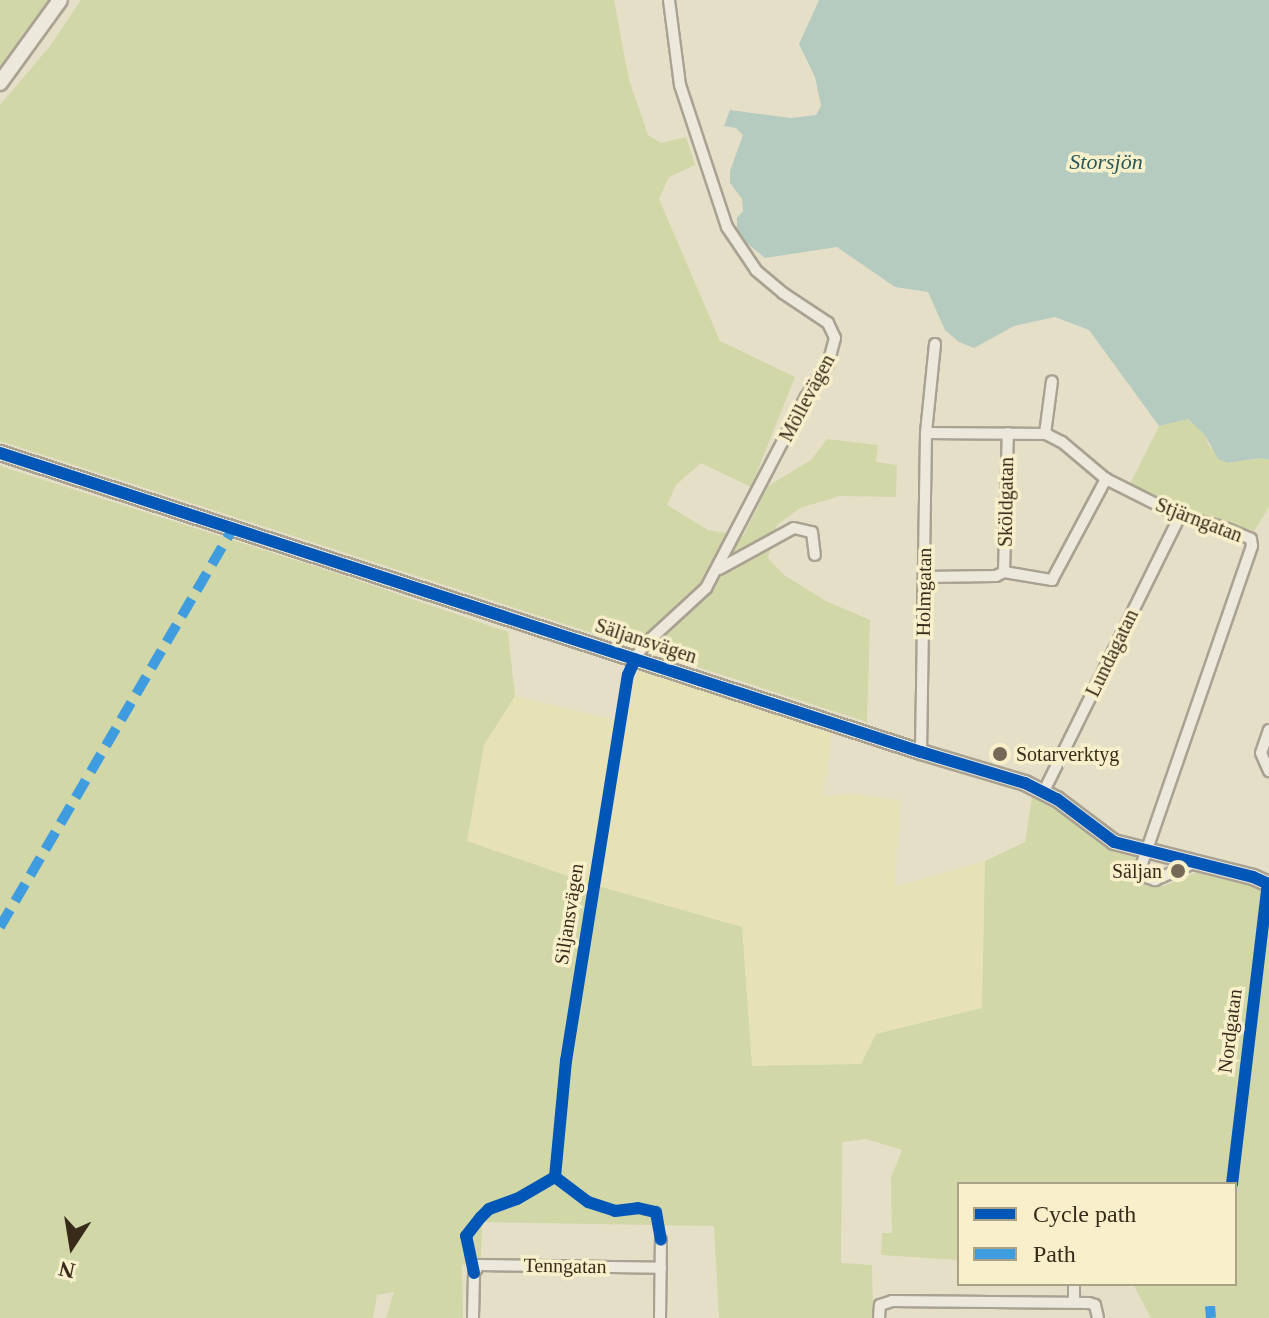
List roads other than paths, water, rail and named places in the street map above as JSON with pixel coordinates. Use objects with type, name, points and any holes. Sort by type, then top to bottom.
[{"type":"street","points":[[0,83],[60,0]]},
{"type":"street","name":"Möllevägen","points":[[635,659],[643,646],[700,594],[717,570],[760,482],[792,429],[806,397],[828,364],[835,338],[828,323],[783,293],[756,270],[727,227],[680,85],[669,0]]},
{"type":"street","points":[[935,344],[926,433],[1045,434],[1052,381]]},
{"type":"street","name":"Holmgatan","points":[[921,752],[926,433]]},
{"type":"street","name":"Sköldgatan","points":[[1004,572],[1008,433]]},
{"type":"street","name":"Stjärngatan","points":[[1045,434],[1062,442],[1106,479],[1180,516],[1243,534],[1252,543],[1144,850]]},
{"type":"street","name":"Säljansvägen","points":[[0,453],[1044,791],[1114,842],[1269,884]]},
{"type":"street","points":[[924,577],[996,576],[1004,572],[1046,581],[1055,578],[1106,479]]},
{"type":"street","name":"Lundagatan","points":[[1044,791],[1180,516]]},
{"type":"street","points":[[717,570],[794,528],[812,532],[815,555]]},
{"type":"street","points":[[1269,730],[1261,753],[1269,771]]},
{"type":"street","points":[[1144,850],[1141,866],[1151,879],[1164,878],[1196,862]]},
{"type":"street","points":[[660,1318],[661,1240]]},
{"type":"street","name":"Tenngatan","points":[[473,1318],[474,1273],[484,1264],[661,1268]]},
{"type":"street","points":[[1074,1286],[1074,1302]]},
{"type":"street","points":[[879,1318],[880,1305],[892,1301],[1074,1302],[1095,1305],[1098,1318]]},
{"type":"water","name":"Storsjön","points":[[819,0],[1269,0],[1269,460],[1260,458],[1228,463],[1218,459],[1205,435],[1188,419],[1159,426],[1089,330],[1055,317],[1014,326],[974,348],[959,342],[945,330],[928,292],[895,287],[837,247],[765,258],[743,240],[737,229],[737,218],[743,211],[742,199],[730,183],[730,171],[743,135],[736,128],[724,126],[730,110],[791,118],[816,115],[821,106],[815,77],[799,44]]},
{"type":"place","name":"Sotarverktyg","points":[[1000,754]]},
{"type":"place","name":"Säljan","points":[[1178,871]]}]
